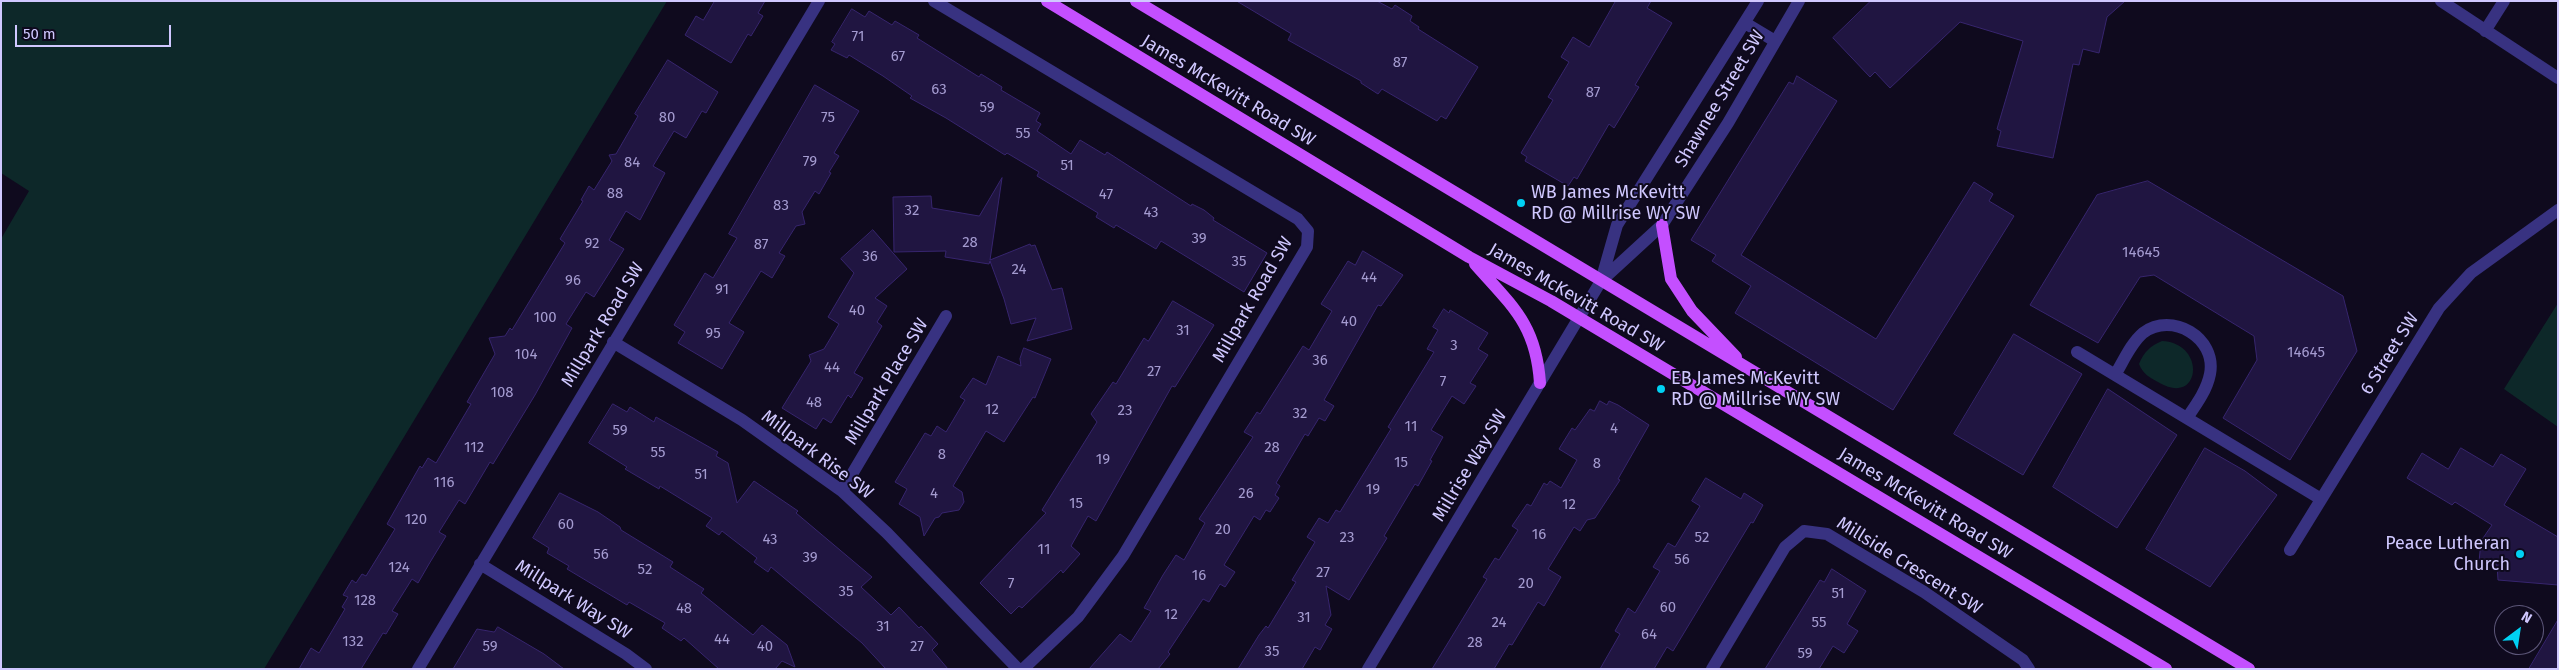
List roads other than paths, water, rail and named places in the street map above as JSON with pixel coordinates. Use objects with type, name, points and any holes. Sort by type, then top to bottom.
[{"type":"main road","name":"James McKevitt Road SW","points":[[1047,1],[1469,257],[1579,318],[2166,669]]},
{"type":"main road","name":"James McKevitt Road SW","points":[[1136,1],[2249,669]]},
{"type":"main road","points":[[1662,225],[1670,279],[1692,311],[1748,370]]},
{"type":"main road","points":[[1469,257],[1526,324],[1539,362],[1540,383]]},
{"type":"street","name":"Millpark Road SW","points":[[418,669],[819,1]]},
{"type":"street","name":"Millpark Road SW","points":[[934,1],[1298,219],[1308,232],[1307,247],[1123,556],[1078,617],[1023,669]]},
{"type":"street","name":"Shawnee Street SW","points":[[1601,281],[1616,226],[1758,1]]},
{"type":"street","name":"Shawnee Street SW","points":[[1601,281],[1662,225],[1728,123],[1799,1]]},
{"type":"street","points":[[2441,1],[2558,78]]},
{"type":"street","points":[[2485,31],[2504,1]]},
{"type":"street","points":[[1745,23],[1775,41]]},
{"type":"street","name":"6 Street SW","points":[[2290,550],[2439,308],[2471,273],[2558,210]]},
{"type":"street","name":"Millrise Way SW","points":[[1368,669],[1601,281]]},
{"type":"street","name":"Millpark Place SW","points":[[842,491],[946,316]]},
{"type":"street","points":[[2115,375],[2137,340],[2148,330],[2168,325],[2189,331],[2208,351],[2210,373],[2207,384],[2187,418]]},
{"type":"street","name":"Millpark Rise SW","points":[[613,342],[742,420],[842,491],[901,546],[1018,669]]},
{"type":"street","points":[[2077,352],[2321,499]]},
{"type":"street","name":"Millside Crescent SW","points":[[1712,669],[1786,547],[1804,531],[1827,534],[1924,592],[2023,660],[2029,669]]},
{"type":"street","name":"Millpark Way SW","points":[[480,564],[626,654],[646,669]]},
{"type":"place","name":"WB James McKevitt RD @ Millrise WY SW","points":[[1521,203]]},
{"type":"place","name":"EB James McKevitt RD @ Millrise WY SW","points":[[1661,389]]},
{"type":"place","name":"Peace Lutheran Church","points":[[2520,554]]}]
